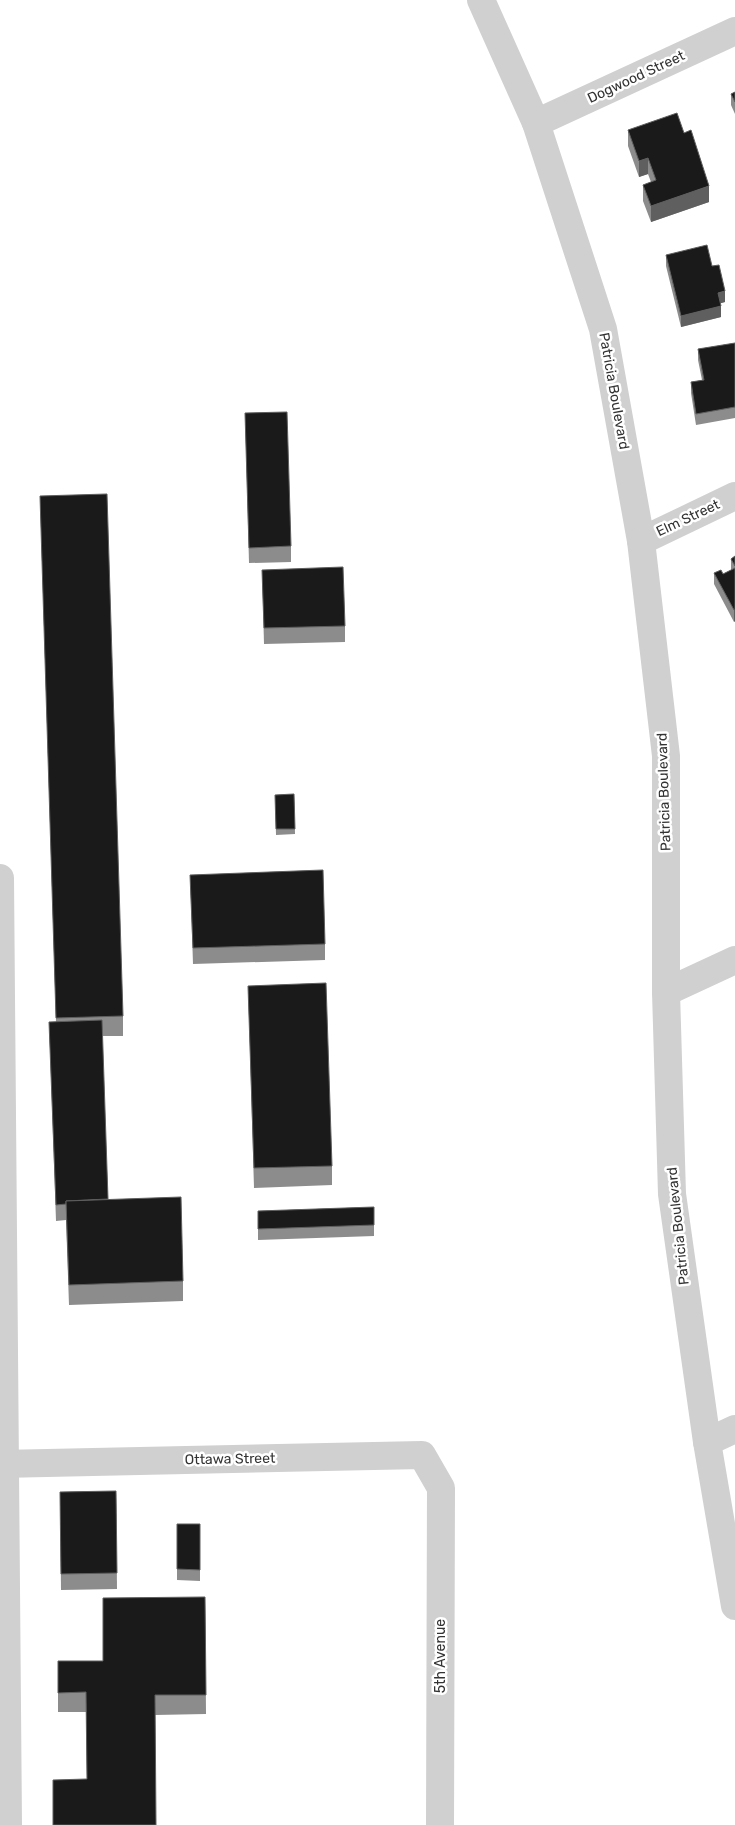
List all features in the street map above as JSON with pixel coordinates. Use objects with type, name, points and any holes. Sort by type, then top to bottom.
[{"type":"street","name":"Patricia Boulevard","points":[[481,0],[536,123],[603,329],[641,541],[666,756],[666,992],[672,1194],[707,1442],[735,1606]]},
{"type":"street","name":"Dogwood Street","points":[[536,123],[735,31]]},
{"type":"street","name":"Elm Street","points":[[641,541],[735,496]]},
{"type":"street","points":[[0,878],[3,1464],[8,1825]]},
{"type":"street","points":[[666,992],[735,960]]},
{"type":"street","points":[[707,1442],[735,1428]]},
{"type":"street","name":"Ottawa Street","points":[[3,1464],[422,1455],[441,1488]]},
{"type":"street","name":"5th Avenue","points":[[440,1825],[441,1488]]},
{"type":"building","points":[[735,92],[735,102],[731,94]]},
{"type":"building","points":[[677,113],[684,133],[691,130],[709,186],[651,206],[643,185],[656,180],[648,158],[639,161],[628,130]]},
{"type":"building","points":[[707,245],[712,266],[719,265],[725,291],[718,293],[721,306],[681,316],[666,255]]},
{"type":"building","points":[[735,343],[735,407],[696,414],[691,382],[704,380],[698,349]]},
{"type":"building","points":[[287,412],[291,546],[249,548],[245,413]]},
{"type":"building","points":[[107,494],[123,1016],[56,1018],[40,496]]},
{"type":"building","points":[[735,556],[735,566],[731,559]]},
{"type":"building","points":[[343,567],[345,626],[264,628],[262,570]]},
{"type":"building","points":[[735,568],[734,610],[714,573],[721,570],[723,574]]},
{"type":"building","points":[[294,794],[295,829],[276,829],[275,795]]},
{"type":"building","points":[[323,870],[325,944],[193,948],[190,875]]},
{"type":"building","points":[[326,983],[332,1166],[254,1168],[248,986]]},
{"type":"building","points":[[102,1020],[108,1199],[66,1201],[66,1204],[56,1205],[49,1022]]},
{"type":"building","points":[[181,1197],[183,1281],[69,1285],[66,1201]]},
{"type":"building","points":[[374,1207],[374,1225],[258,1229],[258,1211]]},
{"type":"building","points":[[116,1491],[117,1573],[61,1574],[60,1492]]},
{"type":"building","points":[[177,1524],[200,1524],[200,1570],[177,1569]]},
{"type":"building","points":[[205,1597],[206,1695],[155,1695],[156,1825],[53,1825],[53,1780],[87,1779],[86,1692],[58,1693],[58,1661],[103,1661],[103,1598]]}]
